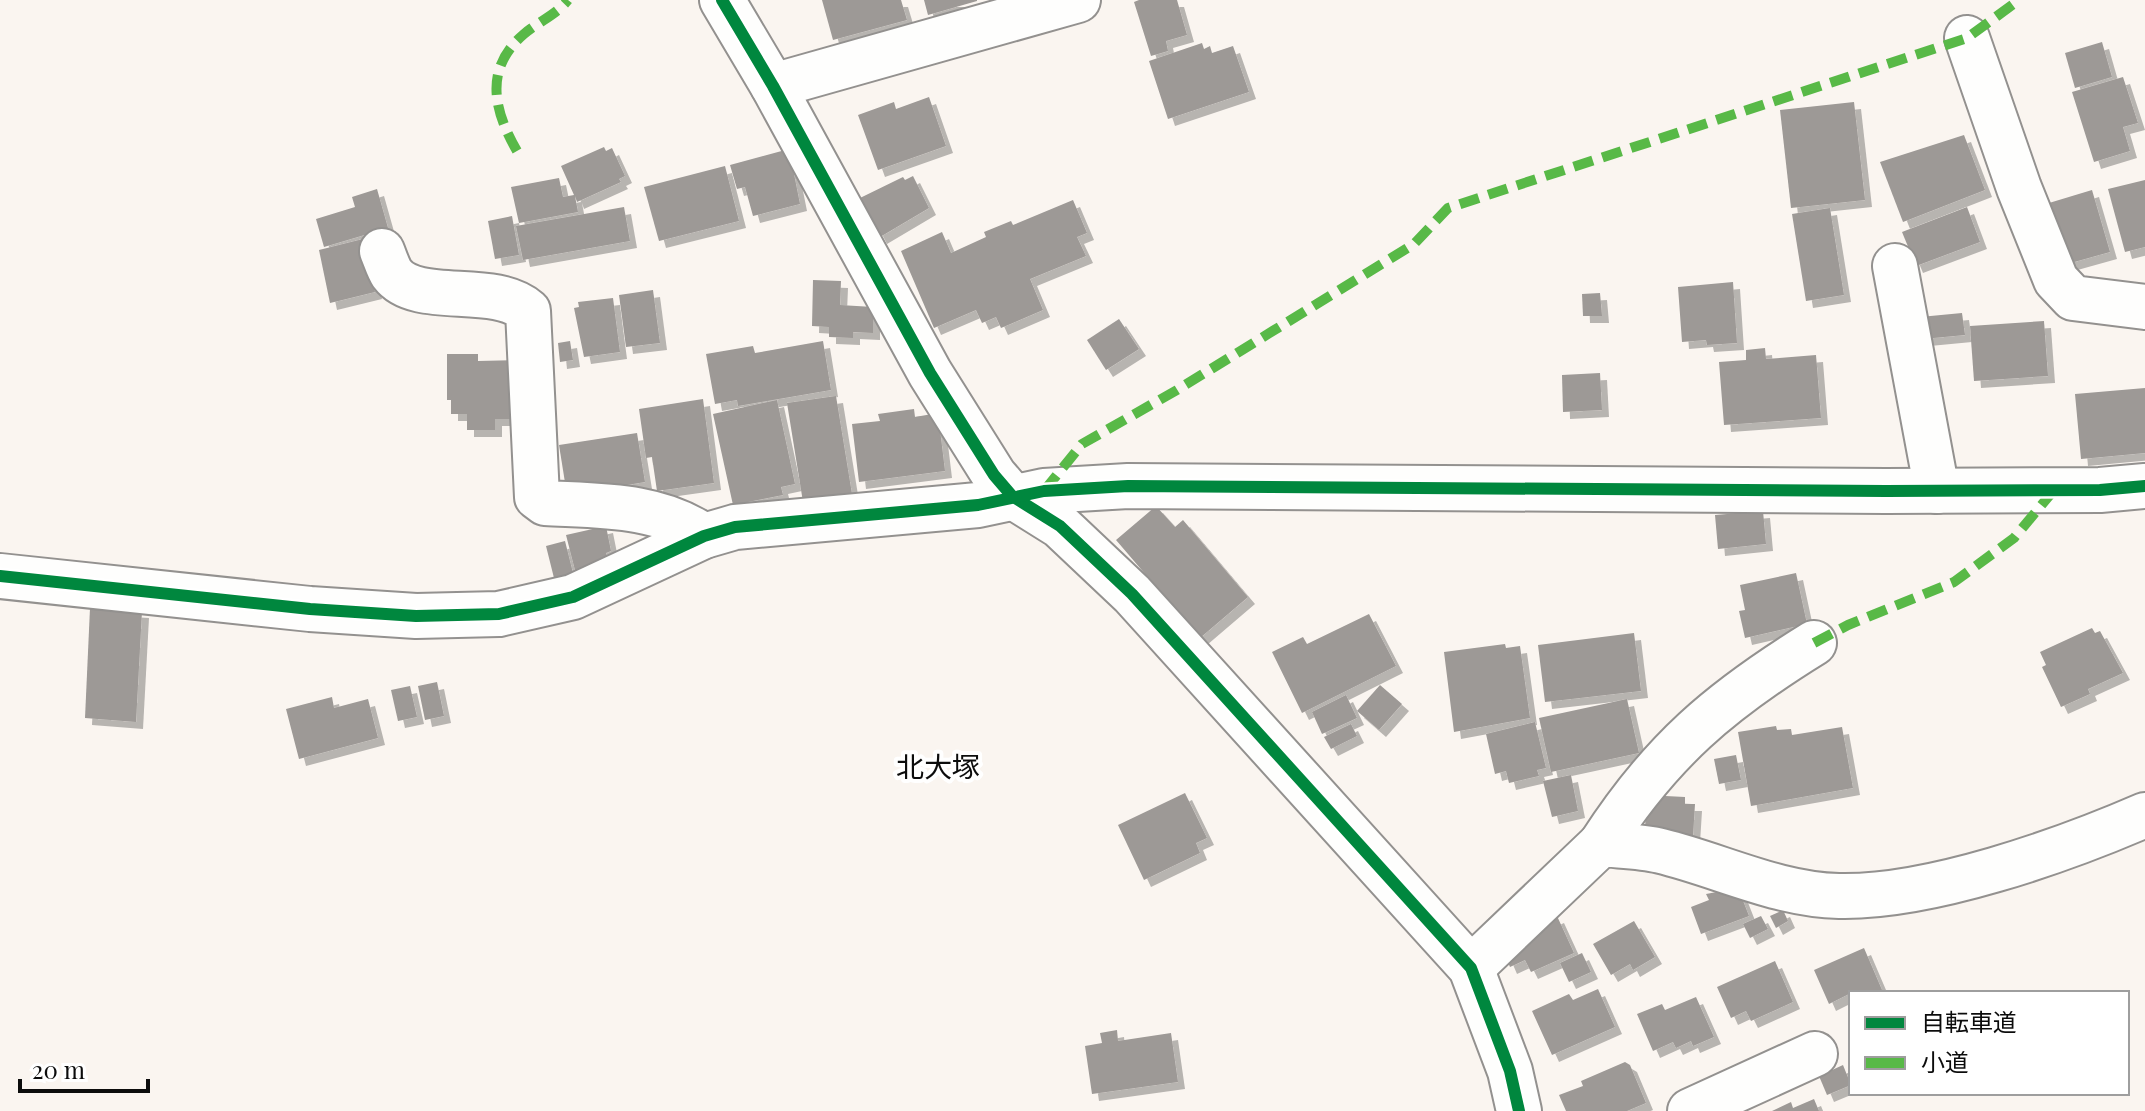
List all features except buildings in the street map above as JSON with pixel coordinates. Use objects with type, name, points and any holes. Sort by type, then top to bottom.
[{"type":"street","points":[[722,0],[773,86],[930,373],[994,475],[1012,496],[1060,526],[1132,594],[1471,968],[1510,1071],[1519,1111]]},
{"type":"street","points":[[773,86],[1078,0]]},
{"type":"street","points":[[1967,38],[2019,188],[2056,280],[2073,298],[2145,307]]},
{"type":"street","points":[[382,251],[393,276],[408,285],[517,301],[528,311],[537,497],[545,503],[624,507],[682,521],[704,536]]},
{"type":"street","points":[[1895,266],[1937,491]]},
{"type":"street","points":[[0,576],[310,609],[416,616],[499,614],[573,597],[704,536],[735,527],[978,505],[1012,496],[1128,486],[1937,491],[2100,490],[2145,486]]},
{"type":"street","points":[[1471,968],[1601,844],[1635,791],[1690,732],[1749,683],[1814,643]]},
{"type":"street","points":[[1601,844],[1659,850],[1786,887],[1838,896],[1902,890],[1973,874],[2077,845],[2145,815]]},
{"type":"street","points":[[1690,1111],[1815,1054]]},
{"type":"marked path","points":[[517,151],[498,106],[496,91],[502,61],[524,34],[568,0]]},
{"type":"marked path","points":[[1044,491],[1082,444],[1177,390],[1414,244],[1448,208],[1967,38],[2019,0]]},
{"type":"marked path","points":[[1814,643],[1848,625],[1954,582],[2014,538],[2054,490]]},
{"type":"cycle path","points":[[722,0],[773,86],[930,373],[994,475],[1012,496],[1060,526],[1132,594],[1471,968],[1510,1071],[1519,1111]]},
{"type":"cycle path","points":[[0,576],[310,609],[416,616],[499,614],[573,597],[704,536],[735,527],[978,505],[1044,491],[1128,486],[1886,491],[2100,490],[2145,486]]},
{"type":"district","name":"北大塚","points":[[938,765]]}]
